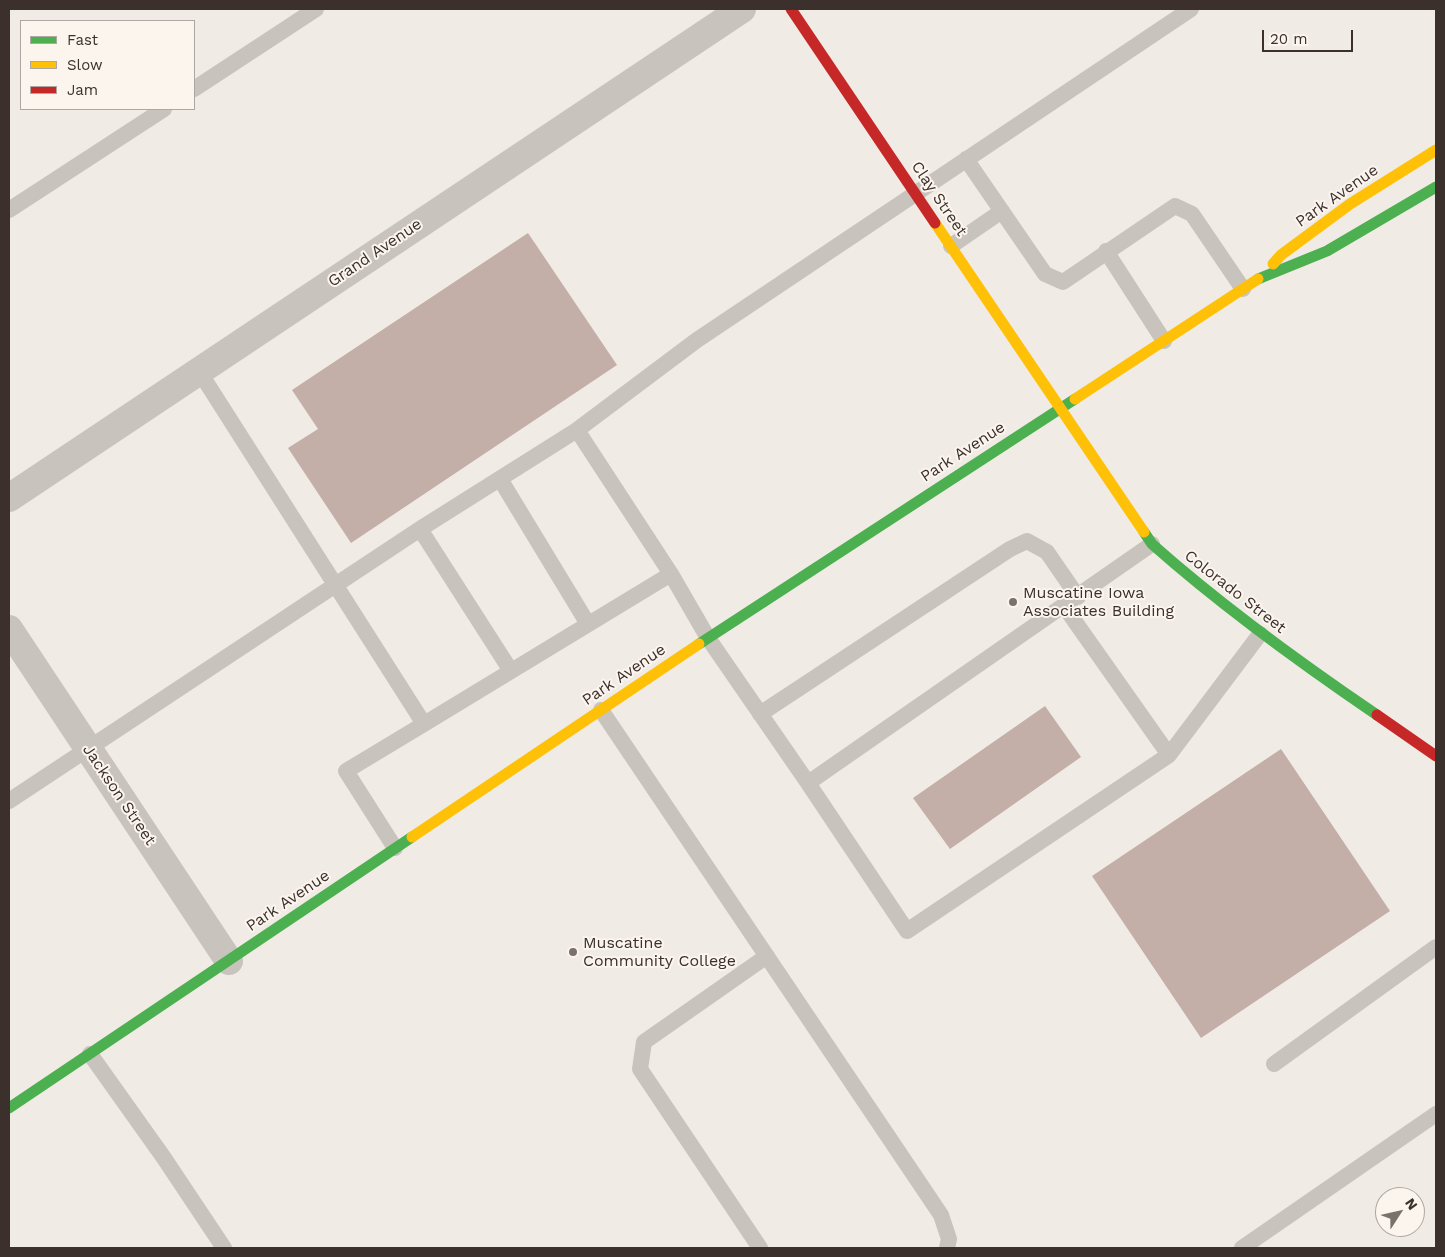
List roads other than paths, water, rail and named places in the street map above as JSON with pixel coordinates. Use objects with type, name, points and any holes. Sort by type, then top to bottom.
[{"type":"main road","name":"Clay Street","points":[[791,9],[1060,408]]},
{"type":"main road","name":"Park Avenue","points":[[9,1108],[708,638],[1244,290],[1262,277],[1281,255],[1350,204],[1436,150]]},
{"type":"main road","name":"Park Avenue","points":[[1262,277],[1326,251],[1436,187]]},
{"type":"main road","name":"Colorado Street","points":[[1060,408],[1152,544],[1183,573],[1260,634],[1436,756]]},
{"type":"street","name":"Grand Avenue","points":[[9,498],[742,9]]},
{"type":"street","name":"Jackson Street","points":[[9,629],[229,961]]},
{"type":"lane","points":[[195,88],[316,9]]},
{"type":"lane","points":[[9,801],[420,529],[577,430],[697,340],[1191,9]]},
{"type":"lane","points":[[9,210],[162,110]]},
{"type":"lane","points":[[966,159],[1045,274],[1063,282],[1106,251],[1175,206],[1192,214],[1244,290]]},
{"type":"lane","points":[[951,246],[1002,211]]},
{"type":"lane","points":[[1106,251],[1164,341]]},
{"type":"lane","points":[[200,370],[424,724]]},
{"type":"lane","points":[[577,430],[671,574],[708,638],[907,931],[1169,755],[1260,634]]},
{"type":"lane","points":[[500,479],[588,624]]},
{"type":"lane","points":[[420,529],[511,671]]},
{"type":"lane","points":[[760,714],[1010,549],[1027,542],[1046,552],[1078,597]]},
{"type":"lane","points":[[808,783],[1152,544]]},
{"type":"lane","points":[[395,848],[346,770],[671,574]]},
{"type":"lane","points":[[1064,606],[1169,755]]},
{"type":"lane","points":[[601,710],[941,1215],[949,1239],[947,1248]]},
{"type":"lane","points":[[1274,1064],[1436,946]]},
{"type":"lane","points":[[760,1248],[640,1069],[644,1042],[767,956]]},
{"type":"lane","points":[[90,1054],[164,1158],[224,1248]]},
{"type":"lane","points":[[1242,1248],[1436,1114]]},
{"type":"place","name":"Muscatine Iowa Associates Building","points":[[1013,602]]},
{"type":"place","name":"Muscatine Community College","points":[[573,952]]}]
